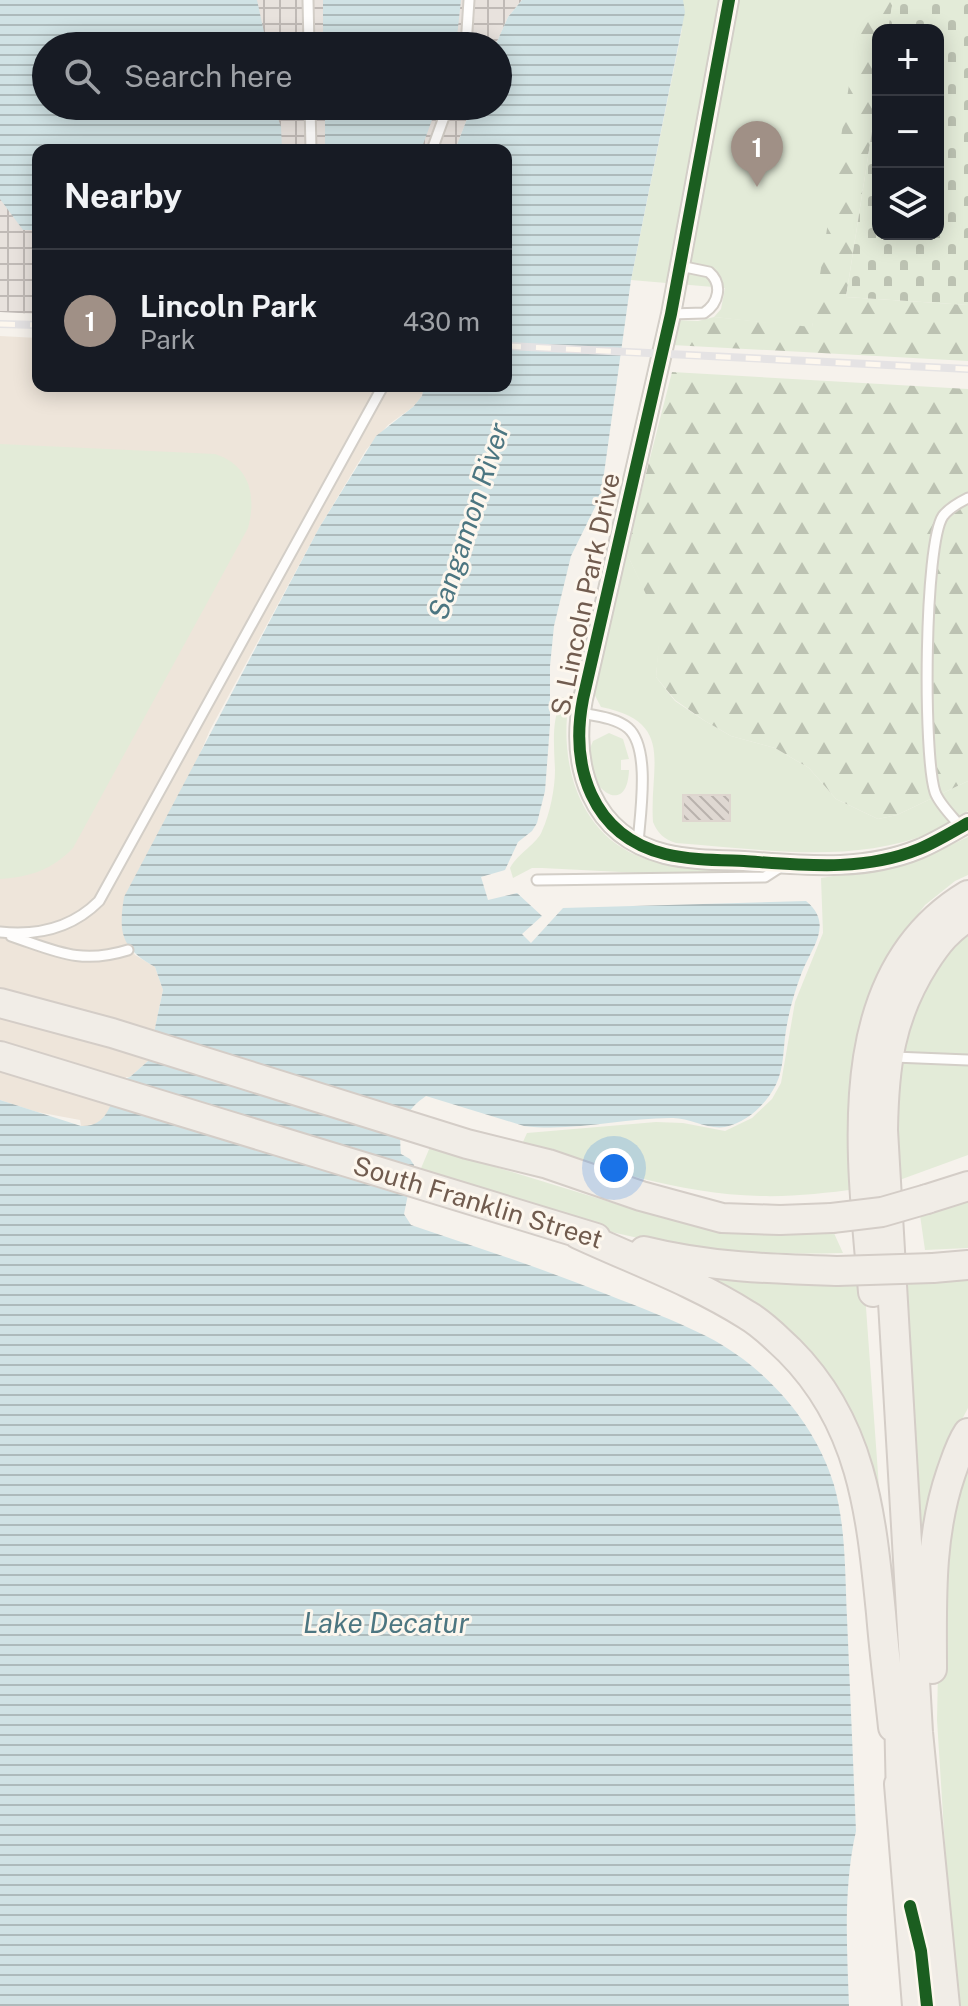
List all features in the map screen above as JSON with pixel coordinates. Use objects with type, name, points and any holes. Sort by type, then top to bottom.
[{"type":"main road","points":[[901,1800],[895,1598],[864,1180],[863,1098],[867,1055],[882,1002],[899,963],[923,929],[968,895]]},
{"type":"main road","points":[[945,2006],[918,1732],[883,1130],[887,1057],[910,986],[941,937],[968,917]]},
{"type":"main road","points":[[0,1003],[112,1033],[467,1144],[548,1164],[641,1196],[722,1218],[780,1220],[882,1212],[968,1186]]},
{"type":"main road","name":"South Franklin Street","points":[[0,1056],[578,1234],[709,1265],[837,1271],[968,1265]]},
{"type":"main road","points":[[578,1234],[749,1316],[815,1378],[833,1406],[857,1462],[868,1501],[901,1800],[917,2006]]},
{"type":"main road","points":[[932,1874],[933,1559],[942,1499],[968,1433]]},
{"type":"street","name":"S. Lincoln Park Drive","points":[[729,0],[671,314],[580,713],[578,751],[588,789],[613,824],[638,843],[678,856],[835,866],[889,859],[919,849],[964,825]]},
{"type":"lane","points":[[308,0],[309,32]]},
{"type":"lane","points":[[467,32],[469,0]]},
{"type":"lane","points":[[310,120],[311,144]]},
{"type":"lane","points":[[434,144],[443,120]]},
{"type":"lane","points":[[671,314],[704,313],[715,303],[717,295],[718,283],[709,272],[680,266]]},
{"type":"lane","points":[[0,932],[25,933],[55,928],[76,920],[99,901],[380,392]]},
{"type":"lane","points":[[964,825],[935,791],[927,717],[926,659],[935,539],[943,516],[968,498]]},
{"type":"lane","points":[[580,713],[620,722],[631,731],[637,743],[642,781],[638,843]]},
{"type":"lane","points":[[537,880],[765,877],[785,864]]},
{"type":"lane","points":[[0,932],[83,958],[97,958],[128,950]]},
{"type":"lane","points":[[887,1057],[968,1060]]},
{"type":"shaded area","points":[[0,0],[522,0],[508,17],[501,32],[32,32],[32,120],[467,120],[457,144],[32,144],[32,314],[0,312]]},
{"type":"shaded area","points":[[0,336],[32,338],[32,392],[423,392],[413,407],[388,425],[366,450],[319,528],[210,730],[123,935],[135,955],[155,967],[163,990],[148,1061],[126,1077],[106,1116],[92,1126],[81,1126],[80,1120],[37,1112],[0,1100]]},
{"type":"green space","points":[[683,0],[893,0],[889,24],[872,24],[872,113],[818,295],[812,328],[714,317],[721,309],[725,288],[631,280],[682,29]]},
{"type":"green space","points":[[862,0],[893,0],[889,24],[872,24],[872,131],[846,297],[968,305],[968,361],[672,345],[675,320],[698,321],[714,317],[812,327]]},
{"type":"green space","points":[[893,0],[968,0],[968,305],[846,297],[872,131],[872,240],[944,240],[944,24],[889,24]]},
{"type":"green space","points":[[672,372],[968,389],[968,781],[897,815],[878,819],[836,799],[809,768],[775,748],[731,736],[705,721],[675,700],[656,677],[660,624],[626,552]]},
{"type":"green space","points":[[0,444],[215,454],[227,459],[243,474],[250,493],[251,516],[248,528],[73,848],[40,871],[0,879]]},
{"type":"green space","points":[[626,552],[661,624],[656,677],[675,701],[731,736],[775,748],[809,768],[836,799],[878,819],[897,815],[968,781],[968,811],[936,831],[900,843],[837,852],[676,843],[665,838],[653,822],[655,765],[649,735],[640,723],[625,714],[601,707],[592,690]]},
{"type":"green space","points":[[563,697],[569,701],[567,747],[570,769],[587,812],[600,830],[617,845],[651,861],[759,871],[680,875],[532,868],[513,878],[510,868],[540,836],[550,809],[555,777],[555,723]]},
{"type":"green space","points":[[609,733],[623,739],[629,759],[621,760],[621,770],[629,770],[626,786],[620,794],[612,795],[596,781],[589,755],[593,741]]},
{"type":"green space","points":[[968,837],[968,875],[955,881],[925,905],[897,942],[876,985],[858,1189],[772,1196],[699,1190],[640,1178],[522,1144],[527,1133],[656,1122],[683,1123],[725,1131],[752,1118],[772,1099],[781,1083],[795,1002],[823,933],[821,878],[909,864]]},
{"type":"green space","points":[[968,924],[968,1155],[894,1182],[891,1088],[922,977]]},
{"type":"green space","points":[[430,1147],[662,1218],[721,1226],[833,1231],[843,1253],[720,1251],[605,1230],[419,1173]]},
{"type":"green space","points":[[968,1198],[968,1248],[925,1250],[920,1215]]},
{"type":"green space","points":[[968,1271],[968,1408],[943,1456],[922,1577],[898,1279]]},
{"type":"green space","points":[[689,1272],[864,1280],[881,1515],[851,1418]]},
{"type":"green space","points":[[968,1450],[968,2006],[955,2006],[937,1720],[939,1619],[952,1490]]},
{"type":"water","points":[[0,0],[257,0],[264,32],[32,32],[32,120],[279,120],[282,144],[32,144],[32,230],[23,230],[0,199]]},
{"type":"water","points":[[323,0],[461,0],[458,32],[323,32]]},
{"type":"water","name":"Lake Decatur","points":[[522,0],[683,0],[685,12],[631,280],[601,495],[571,556],[554,626],[545,791],[537,823],[518,842],[505,870],[481,877],[488,900],[517,893],[542,916],[522,934],[531,943],[563,908],[806,901],[819,918],[820,927],[792,1004],[779,1078],[764,1102],[746,1118],[725,1127],[671,1118],[580,1126],[524,1126],[426,1096],[412,1108],[402,1128],[401,1154],[414,1165],[404,1214],[411,1225],[582,1284],[728,1348],[785,1398],[814,1439],[834,1485],[844,1551],[856,1831],[848,1896],[849,2006],[0,2006],[0,1100],[81,1126],[90,1125],[107,1112],[119,1081],[130,1077],[148,1061],[163,990],[155,967],[135,953],[125,939],[122,931],[124,897],[319,528],[376,436],[413,407],[423,392],[512,392],[512,144],[457,144],[467,120],[512,120],[512,32],[501,32],[508,17]]},
{"type":"water","points":[[325,120],[432,120],[423,144],[325,144]]},
{"type":"building","points":[[683,795],[730,795],[730,821],[683,821]]},
{"type":"railway","points":[[0,324],[32,325]]},
{"type":"railway","points":[[512,346],[968,369]]},
{"type":"cycle path","points":[[729,0],[671,314],[583,699],[580,749],[584,772],[591,794],[603,814],[619,831],[640,845],[684,857],[811,865],[855,864],[919,849],[968,823]]},
{"type":"cycle path","points":[[910,1906],[921,1951],[927,2006]]},
{"type":"place","name":"Lincoln Park","points":[[757,187]]},
{"type":"water label","name":"Sangamon River","points":[[468,521]]}]
